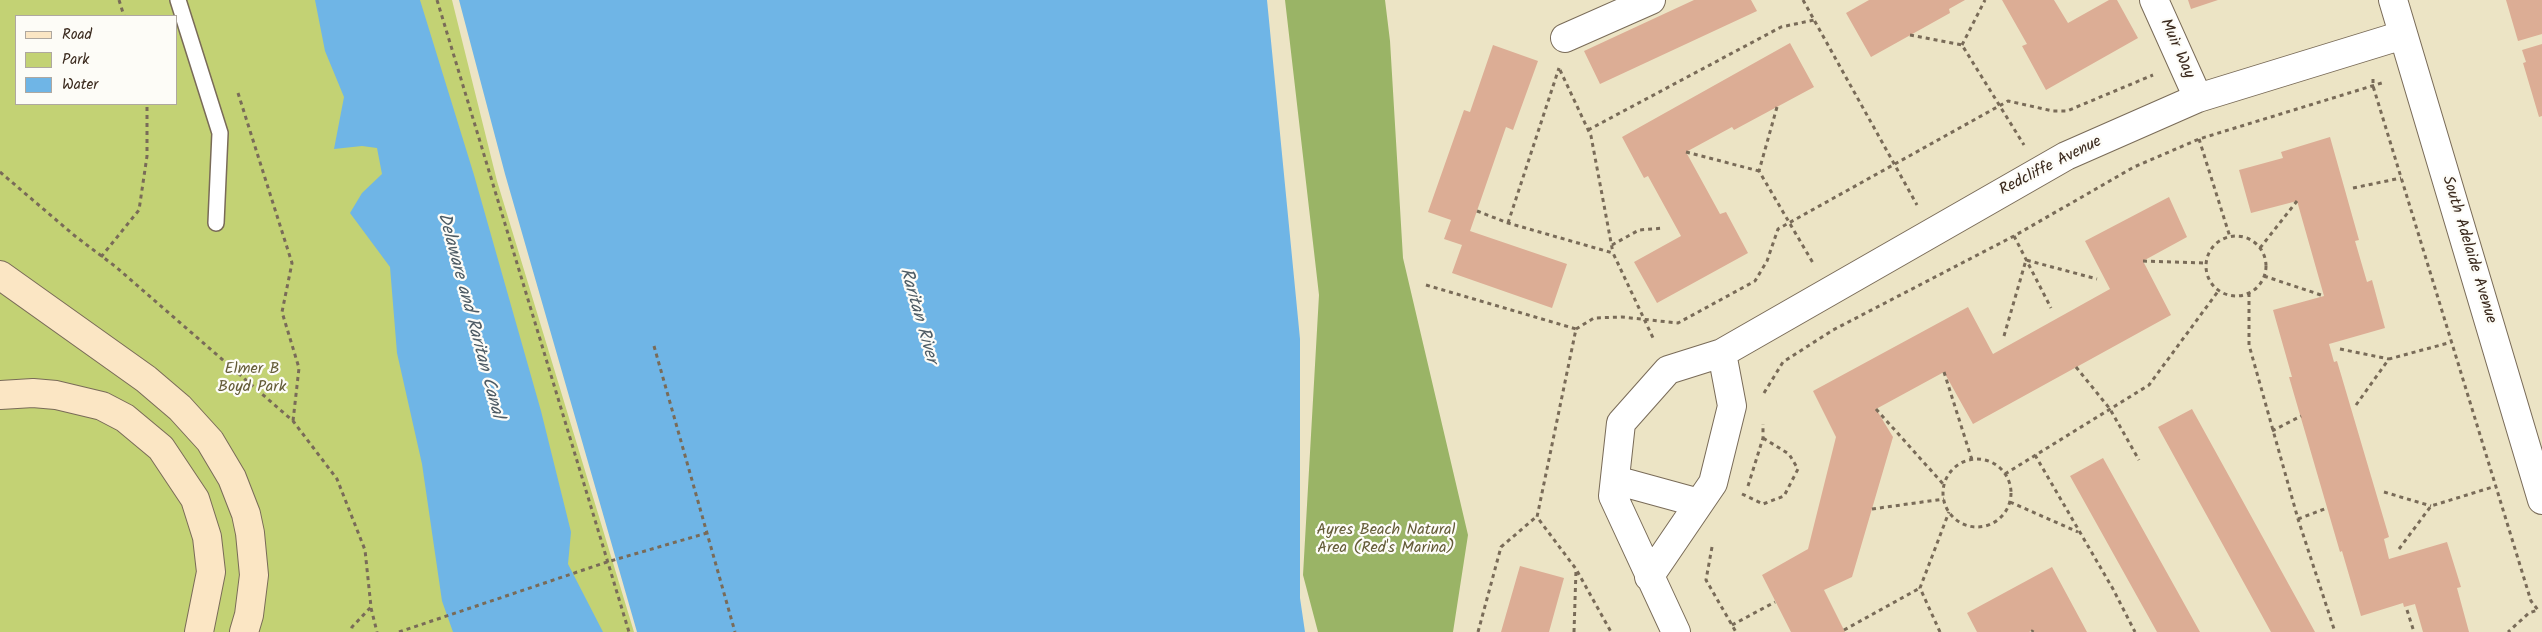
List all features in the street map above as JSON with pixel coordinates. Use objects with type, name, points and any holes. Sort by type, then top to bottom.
[{"type":"main road","points":[[0,275],[146,379],[180,408],[210,441],[232,478],[246,514],[250,533],[253,585],[244,632]]},
{"type":"main road","points":[[0,395],[33,393],[56,395],[102,406],[125,418],[161,448],[195,499],[207,537],[211,572],[199,632]]},
{"type":"street","points":[[1565,38],[1651,0]]},
{"type":"street","name":"Muir Way","points":[[2154,0],[2198,98]]},
{"type":"street","name":"South Adelaide Avenue","points":[[2393,0],[2542,500]]},
{"type":"street","name":"Redcliffe Avenue","points":[[1668,370],[1722,353],[1931,231],[2066,156],[2198,98],[2403,35]]},
{"type":"street","points":[[1649,577],[1706,493],[1732,406],[1722,353]]},
{"type":"street","points":[[1668,370],[1621,423],[1613,496],[1676,632]]},
{"type":"street","points":[[1614,480],[1706,493]]},
{"type":"lane","points":[[178,0],[220,133],[216,223]]},
{"type":"path","points":[[119,0],[124,15]]},
{"type":"path","points":[[437,0],[607,562],[630,632]]},
{"type":"path","points":[[1802,0],[1931,231]]},
{"type":"path","points":[[1962,45],[1985,0]]},
{"type":"path","points":[[1588,130],[1781,27],[1814,20]]},
{"type":"path","points":[[1910,35],[1962,45],[2040,170]]},
{"type":"path","points":[[1565,38],[1548,46],[1591,136],[1613,253],[1668,370]]},
{"type":"path","points":[[1508,223],[1559,68]]},
{"type":"path","points":[[2374,70],[2373,86],[2531,601],[2538,610],[2529,613],[2508,632]]},
{"type":"path","points":[[1478,632],[1501,547],[1537,517],[1576,329],[1594,318],[1644,318],[1664,323],[1678,323],[1755,281],[1767,261],[1778,229],[1790,224],[2008,100],[2053,111],[2067,111],[2127,88],[2155,72]]},
{"type":"path","points":[[1764,401],[1764,392],[1783,362],[1833,330],[2014,236],[2134,167],[2199,139],[2415,73]]},
{"type":"path","points":[[235,84],[292,263],[282,312],[299,368],[293,421]]},
{"type":"path","points":[[101,257],[138,210],[147,156],[147,105]]},
{"type":"path","points":[[1777,107],[1759,170],[1829,292]]},
{"type":"path","points":[[2199,139],[2230,237]]},
{"type":"path","points":[[1686,152],[1759,170]]},
{"type":"path","points":[[0,172],[293,421],[337,479],[365,550],[370,608],[377,632]]},
{"type":"path","points":[[2353,188],[2401,178]]},
{"type":"path","points":[[2260,248],[2297,201]]},
{"type":"path","points":[[1477,211],[1508,223],[1613,253]]},
{"type":"path","points":[[1612,245],[1639,230],[1664,228]]},
{"type":"path","points":[[2014,236],[2051,308]]},
{"type":"path","points":[[2230,237],[2247,238],[2260,248],[2265,257],[2264,276],[2255,289],[2248,293],[2228,295],[2219,290],[2209,279],[2206,263],[2214,246],[2230,237]]},
{"type":"path","points":[[2026,260],[2097,279]]},
{"type":"path","points":[[2004,336],[2026,260]]},
{"type":"path","points":[[2143,261],[2206,263]]},
{"type":"path","points":[[2264,276],[2324,296]]},
{"type":"path","points":[[1426,284],[1576,329]]},
{"type":"path","points":[[2005,474],[2149,385],[2219,290]]},
{"type":"path","points":[[2248,293],[2248,345],[2298,519],[2335,632]]},
{"type":"path","points":[[2340,349],[2389,359],[2452,342]]},
{"type":"path","points":[[654,346],[735,632]]},
{"type":"path","points":[[2356,405],[2389,359]]},
{"type":"path","points":[[2076,367],[2110,409],[2139,460]]},
{"type":"path","points":[[1944,372],[1972,460]]},
{"type":"path","points":[[1876,409],[1944,485]]},
{"type":"path","points":[[2272,430],[2301,416]]},
{"type":"path","points":[[1742,501],[1746,495],[1763,438],[1763,420]]},
{"type":"path","points":[[1706,493],[1746,495],[1763,504],[1784,496],[1798,468],[1790,454],[1763,438],[1725,433]]},
{"type":"path","points":[[2035,456],[2114,589],[2135,632]]},
{"type":"path","points":[[1972,460],[1990,462],[2005,474],[2011,492],[2010,502],[1998,520],[1988,525],[1966,525],[1948,512],[1944,499],[1944,485],[1954,468],[1972,460]]},
{"type":"path","points":[[2384,492],[2431,506],[2496,486]]},
{"type":"path","points":[[1872,509],[1944,499]]},
{"type":"path","points":[[2010,502],[2079,532]]},
{"type":"path","points":[[2398,549],[2431,506]]},
{"type":"path","points":[[2298,519],[2327,508]]},
{"type":"path","points":[[1844,630],[1920,588],[1948,512]]},
{"type":"path","points":[[1537,517],[1576,569],[1611,632]]},
{"type":"path","points":[[399,632],[607,562],[707,533]]},
{"type":"path","points":[[1715,542],[1710,549],[1706,580],[1736,632]]},
{"type":"path","points":[[1574,632],[1576,569]]},
{"type":"path","points":[[1920,588],[1940,632]]},
{"type":"path","points":[[1732,625],[1775,602]]},
{"type":"path","points":[[351,632],[352,627],[370,608]]},
{"type":"path","points":[[2407,610],[2414,632]]},
{"type":"green space","name":"Elmer B Boyd Park","points":[[0,0],[452,0],[497,181],[634,632],[0,632]]},
{"type":"green space","name":"Ayres Beach Natural Area (Red's Marina)","points":[[1285,0],[1385,0],[1390,41],[1403,258],[1468,535],[1453,632],[1318,632],[1303,575],[1319,295]]},
{"type":"water","name":"Delaware and Raritan Canal","points":[[315,0],[420,0],[474,175],[541,411],[571,532],[568,564],[603,632],[453,632],[442,601],[422,464],[397,353],[390,267],[350,213],[362,193],[382,174],[377,148],[362,146],[334,149],[344,97],[325,51]]},
{"type":"water","name":"Raritan River","points":[[459,0],[1267,0],[1300,339],[1300,598],[1305,632],[637,632],[505,174]]},
{"type":"building","points":[[1694,0],[1751,0],[1757,11],[1600,84],[1584,51]]},
{"type":"building","points":[[1869,0],[1965,0],[1949,9],[1950,13],[1871,57],[1846,13]]},
{"type":"building","points":[[2002,0],[2054,0],[2068,23],[2109,0],[2117,0],[2138,38],[2046,90],[2022,46],[2027,44]]},
{"type":"building","points":[[2188,0],[2218,0],[2191,9]]},
{"type":"building","points":[[2506,0],[2542,0],[2542,34],[2518,41]]},
{"type":"building","points":[[1790,43],[1814,87],[1734,130],[1732,127],[1686,152],[1720,214],[1726,212],[1748,253],[1657,303],[1634,262],[1681,236],[1648,176],[1644,178],[1622,137]]},
{"type":"building","points":[[2542,44],[2542,116],[2539,117],[2523,63],[2526,62],[2522,50]]},
{"type":"building","points":[[1493,45],[1538,61],[1513,130],[1506,127],[1470,231],[1567,264],[1552,308],[1452,273],[1462,245],[1444,239],[1451,220],[1428,212],[1464,110],[1470,112]]},
{"type":"building","points":[[2330,137],[2359,240],[2355,241],[2367,282],[2372,280],[2385,328],[2329,344],[2334,362],[2337,361],[2389,537],[2384,539],[2389,559],[2447,542],[2461,587],[2457,588],[2469,632],[2423,632],[2415,604],[2404,607],[2403,603],[2361,616],[2342,551],[2340,552],[2289,377],[2292,377],[2273,310],[2324,296],[2297,201],[2251,213],[2239,170],[2283,158],[2281,152]]},
{"type":"building","points":[[2169,197],[2187,237],[2143,261],[2171,315],[1973,424],[1944,372],[1876,409],[1893,437],[1852,577],[1824,590],[1845,632],[1791,632],[1762,575],[1808,549],[1836,437],[1813,391],[1968,307],[1993,354],[2110,289],[2085,241]]},
{"type":"building","points":[[2192,409],[2315,632],[2271,632],[2158,427]]},
{"type":"building","points":[[2103,458],[2200,632],[2157,632],[2070,476]]},
{"type":"building","points":[[1520,566],[1564,578],[1549,632],[1501,632]]},
{"type":"building","points":[[2052,567],[2087,632],[2034,632],[2033,630],[2029,632],[1977,632],[1967,613]]}]
